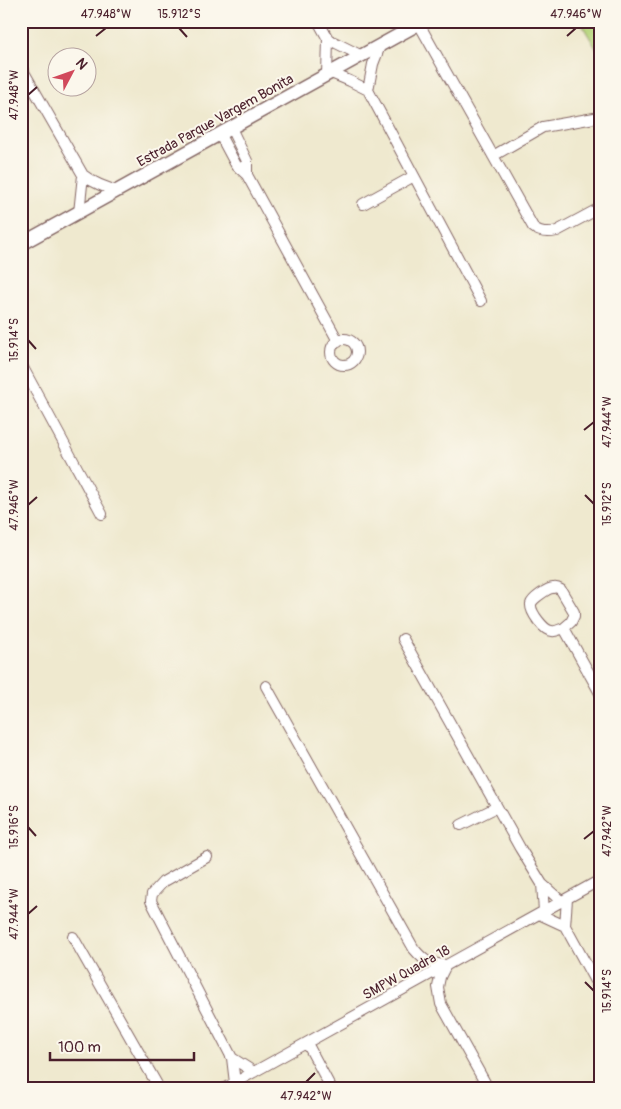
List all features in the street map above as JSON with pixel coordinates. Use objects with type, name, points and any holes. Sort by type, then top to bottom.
[{"type":"main road","name":"Estrada Parque Vargem Bonita","points":[[21,244],[226,132],[420,22]]},
{"type":"street","points":[[318,21],[328,39],[329,74],[368,90],[481,301]]},
{"type":"street","points":[[420,22],[533,227],[546,232],[557,230],[600,208]]},
{"type":"street","points":[[328,39],[362,56]]},
{"type":"street","points":[[368,90],[373,64],[380,46]]},
{"type":"street","points":[[21,67],[82,175],[102,186],[117,191]]},
{"type":"street","points":[[493,156],[543,126],[600,117]]},
{"type":"street","points":[[226,132],[236,165],[247,175],[338,340]]},
{"type":"street","points":[[78,213],[82,175]]},
{"type":"street","points":[[364,204],[414,176]]},
{"type":"street","points":[[21,364],[102,514]]},
{"type":"street","points":[[551,588],[561,590],[574,612],[573,620],[564,628],[553,632],[540,624],[532,609],[534,598],[551,588]]},
{"type":"street","points":[[564,628],[600,693]]},
{"type":"street","points":[[403,639],[542,884],[564,900],[565,926],[600,990]]},
{"type":"street","points":[[266,686],[414,949],[423,960],[431,964],[446,965],[440,977],[438,987],[442,1004],[488,1088]]},
{"type":"street","points":[[461,825],[497,807]]},
{"type":"street","points":[[207,857],[163,882],[152,894],[151,901],[232,1058],[235,1082]]},
{"type":"street","name":"SMPW Quadra 18","points":[[225,1088],[600,880]]},
{"type":"street","points":[[542,884],[542,913],[565,926]]},
{"type":"street","points":[[73,937],[159,1088]]},
{"type":"street","points":[[306,1043],[331,1088]]},
{"type":"street","points":[[232,1058],[254,1072]]},
{"type":"green space","points":[[584,21],[600,21],[600,55],[581,23]]}]
